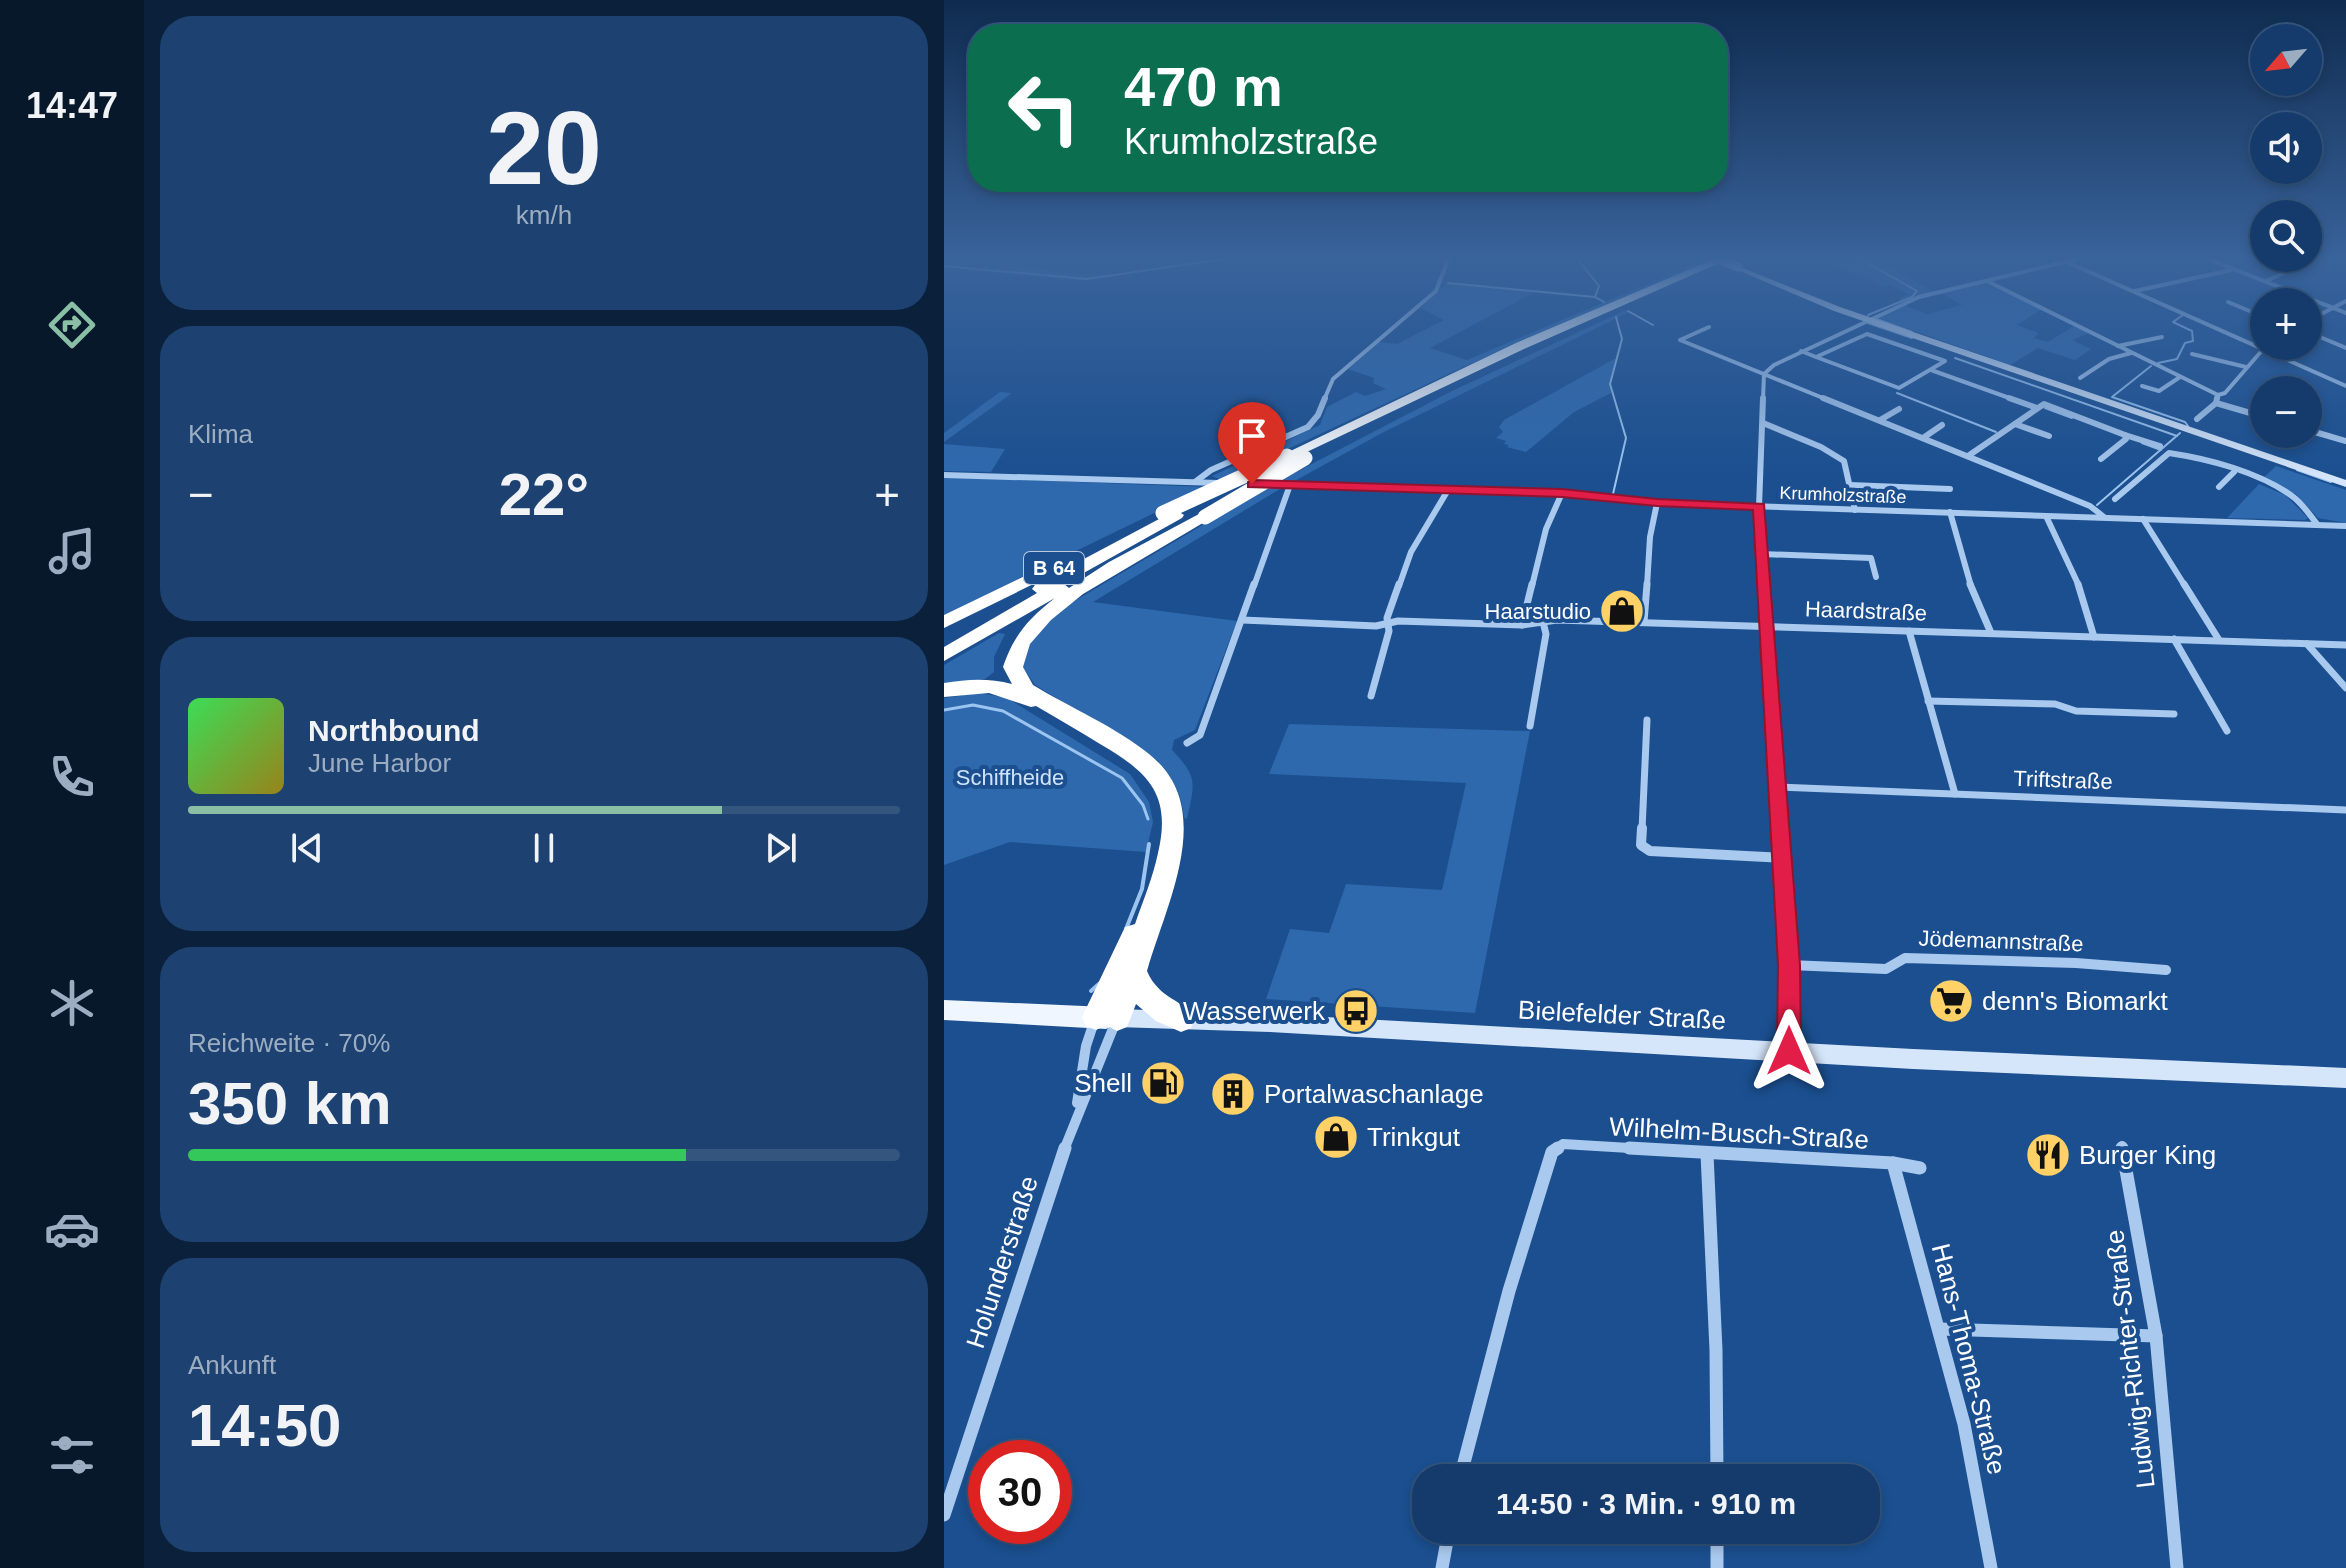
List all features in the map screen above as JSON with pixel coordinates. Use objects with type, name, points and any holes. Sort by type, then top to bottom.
[{"type":"highway","name":"B 64","points":[[944,655],[1287,456],[1560,330]]},
{"type":"highway","name":"B 64","points":[[944,622],[1184,515],[1571,330]]},
{"type":"highway","name":"B 64","points":[[944,644],[1184,515]]},
{"type":"highway","points":[[1107,1018],[1136,975],[1173,837],[1173,810],[1155,772],[1139,757],[1025,690],[1013,674],[1012,661],[1021,638],[1053,608],[1184,515]]},
{"type":"highway","points":[[944,690],[985,685],[1023,695],[1135,761],[1150,775],[1161,793],[1168,824],[1157,875],[1130,944],[1107,1018]]},
{"type":"highway","points":[[1136,975],[1139,988],[1147,999],[1181,1019]]},
{"type":"main road","points":[[1899,330],[2346,484]]},
{"type":"main road","name":"Bielefelder Straße","points":[[944,1010],[1181,1019],[2344,1081]]},
{"type":"street","points":[[1195,482],[1211,470],[1308,427],[1318,415],[1333,379],[1390,330]]},
{"type":"street","points":[[1702,330],[1680,340],[2090,506],[2104,518]]},
{"type":"street","points":[[1789,1051],[1789,965],[1759,507],[1764,374],[1766,369],[1843,330]]},
{"type":"street","points":[[2087,330],[2218,395],[2225,393],[2253,360]]},
{"type":"street","points":[[2225,330],[2250,341]]},
{"type":"street","points":[[1801,351],[1816,357],[1899,388],[1945,361],[1867,334],[1816,357]]},
{"type":"street","points":[[2118,346],[2162,337]]},
{"type":"street","points":[[2322,338],[2346,348]]},
{"type":"street","points":[[2080,378],[2109,359],[2131,353]]},
{"type":"street","points":[[2192,354],[2246,367]]},
{"type":"street","points":[[2292,360],[2346,386]]},
{"type":"street","points":[[1931,370],[2037,408]]},
{"type":"street","points":[[2142,386],[2159,391],[2180,377]]},
{"type":"street","points":[[2197,419],[2216,403],[2218,395]]},
{"type":"street","points":[[2216,403],[2250,413]]},
{"type":"street","points":[[1968,456],[2044,404],[2160,446]]},
{"type":"street","points":[[1880,420],[1899,409]]},
{"type":"street","points":[[1763,423],[1840,457],[1847,464],[1855,510]]},
{"type":"street","points":[[2015,424],[2049,436]]},
{"type":"street","points":[[1923,438],[1942,425]]},
{"type":"street","points":[[2322,434],[2346,441]]},
{"type":"street","points":[[2101,459],[2126,439],[2125,435]]},
{"type":"street","points":[[2115,499],[2169,453],[2189,455],[2290,494],[2317,524]]},
{"type":"street","points":[[2219,487],[2234,472]]},
{"type":"street","name":"Krumholzstraße","points":[[944,475],[1562,493],[1657,503],[2346,526]]},
{"type":"street","points":[[1187,743],[1200,735],[1290,485]]},
{"type":"street","points":[[1850,485],[1950,489]]},
{"type":"street","points":[[1371,696],[1389,631],[1387,618],[1411,552],[1448,490]]},
{"type":"street","points":[[1522,625],[1546,529],[1562,493]]},
{"type":"street","points":[[1644,622],[1650,537],[1657,503]]},
{"type":"street","points":[[1950,512],[1967,577],[1991,633]]},
{"type":"street","points":[[2046,516],[2077,583],[2094,637]]},
{"type":"street","points":[[2143,519],[2219,640]]},
{"type":"street","points":[[1762,554],[1871,558],[1876,577]]},
{"type":"street","name":"Haardstraße","points":[[1242,620],[1376,626],[1398,621],[1522,625],[1543,622],[1644,622],[2346,645]]},
{"type":"street","points":[[1530,726],[1546,634],[1543,622]]},
{"type":"street","points":[[1909,631],[1955,794]]},
{"type":"street","points":[[2174,639],[2227,731]]},
{"type":"street","points":[[2307,644],[2346,688]]},
{"type":"street","points":[[1928,701],[2055,704],[2076,711],[2174,714]]},
{"type":"street","points":[[1647,720],[1641,845],[1650,851],[1783,858]]},
{"type":"street","name":"Triftstraße","points":[[1778,787],[2346,810]]},
{"type":"street","name":"Jödemannstraße","points":[[1789,965],[1886,969],[1905,958],[2076,963],[2166,970]]},
{"type":"street","name":"Holunderstraße","points":[[1075,1116],[1086,1046],[1107,1018]]},
{"type":"street","name":"Holunderstraße","points":[[944,1515],[1107,1018]]},
{"type":"street","name":"Wilhelm-Busch-Straße","points":[[1464,1464],[1509,1291],[1556,1147],[1563,1144],[1893,1163],[1920,1168]]},
{"type":"street","name":"Ludwig-Richter-Straße","points":[[2122,1146],[2156,1336],[2177,1568]]},
{"type":"street","points":[[1707,1154],[1716,1350],[1717,1464]]},
{"type":"street","name":"Hans-Thoma-Straße","points":[[1893,1163],[1964,1424],[1991,1568]]},
{"type":"street","points":[[1940,1329],[2156,1336]]},
{"type":"street","points":[[1442,1568],[1446,1544]]},
{"type":"street","points":[[1717,1544],[1717,1568]]},
{"type":"green space","points":[[1424,330],[1463,330],[1430,348],[1467,360],[1538,330],[1549,330],[1221,480],[1212,476],[1320,425],[1327,407],[1356,392],[1365,396],[1386,389],[1373,383],[1374,378],[1348,369],[1379,342],[1397,344]]},
{"type":"green space","points":[[1583,330],[1592,330],[1382,433],[1291,483],[1277,482],[1452,391]]},
{"type":"green space","points":[[1912,330],[2031,330],[2039,333],[2034,338],[2048,342],[2067,330],[2089,333],[2072,340],[2091,349],[2075,360],[2038,348],[2010,365]]},
{"type":"green space","points":[[1616,358],[1609,384],[1611,393],[1574,412],[1526,452],[1507,447],[1509,445],[1504,444],[1506,441],[1496,438],[1503,432],[1499,427],[1504,420]]},
{"type":"green space","points":[[1000,392],[1012,393],[944,442],[944,433]]},
{"type":"green space","points":[[944,444],[1005,449],[991,472],[944,471]]},
{"type":"green space","points":[[2276,466],[2346,490],[2346,523],[2318,518],[2296,494],[2262,479]]},
{"type":"green space","points":[[944,477],[1208,487],[944,615]]},
{"type":"green space","points":[[2259,484],[2285,495],[2308,518],[2227,518]]},
{"type":"green space","name":"Schiffheide","points":[[1265,488],[1280,489],[1093,602],[1237,621],[1195,730],[1174,740],[1172,750],[1186,767],[1192,781],[1187,819],[1184,818],[1176,787],[1157,760],[1035,685],[1022,666],[1025,646],[1061,609]]},
{"type":"green space","points":[[999,633],[1005,634],[994,657],[994,672],[985,679],[944,685],[944,665]]},
{"type":"green space","name":"Schiffheide","points":[[980,693],[1007,698],[1130,774],[1149,802],[1153,822],[1146,852],[1010,842],[944,865],[944,698]]},
{"type":"green space","points":[[1289,724],[1530,731],[1475,1013],[1266,999],[1290,929],[1329,933],[1346,884],[1442,890],[1466,783],[1269,774]]},
{"type":"waterway","points":[[1613,494],[1626,438],[1610,384],[1622,339],[1620,330]]},
{"type":"waterway","points":[[1889,330],[1912,338]]},
{"type":"waterway","points":[[1907,330],[1912,332]]},
{"type":"waterway","points":[[2158,363],[2177,359],[2185,343],[2193,341],[2190,330]]},
{"type":"waterway","points":[[1955,358],[2177,436]]},
{"type":"waterway","points":[[2151,366],[2112,397],[2185,422],[2188,426]]},
{"type":"waterway","points":[[1897,393],[1996,432]]},
{"type":"waterway","points":[[2045,408],[2072,418]]},
{"type":"waterway","points":[[2177,436],[2180,433]]},
{"type":"waterway","points":[[2161,450],[2177,436]]},
{"type":"waterway","points":[[2142,443],[2161,450]]},
{"type":"waterway","points":[[2097,505],[2161,450]]},
{"type":"waterway","points":[[2297,470],[2331,482]]},
{"type":"waterway","points":[[944,710],[973,705],[1003,711],[1122,778],[1143,805],[1148,819]]},
{"type":"waterway","points":[[1126,929],[1142,889],[1149,844]]},
{"type":"waterway","points":[[1091,991],[1100,983]]},
{"type":"place","name":"Haarstudio","points":[[1622,611]]},
{"type":"place","name":"denn's Biomarkt","points":[[1951,1001]]},
{"type":"place","name":"Wasserwerk","points":[[1356,1011]]},
{"type":"place","name":"Shell","points":[[1163,1083]]},
{"type":"place","name":"Portalwaschanlage","points":[[1233,1094]]},
{"type":"place","name":"Trinkgut","points":[[1336,1137]]},
{"type":"place","name":"Burger King","points":[[2048,1155]]},
{"type":"route","points":[[1252,484],[1562,493],[1657,503],[1759,507],[1789,965],[1789,1051]]}]
